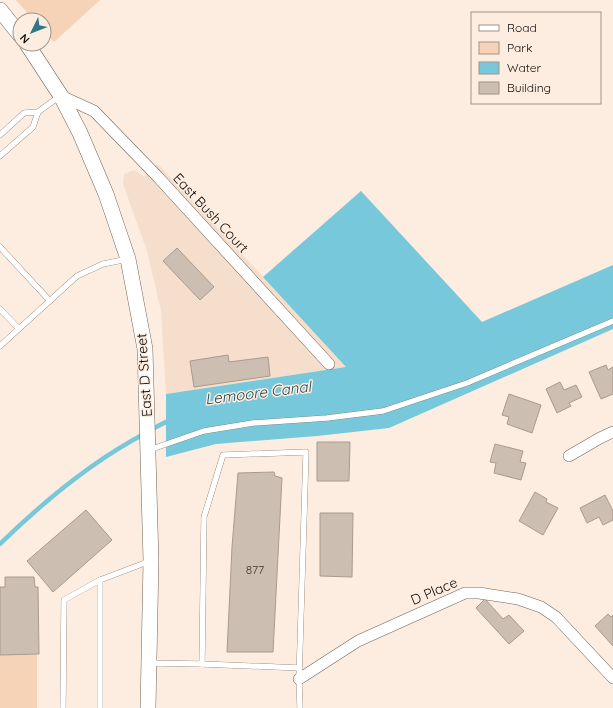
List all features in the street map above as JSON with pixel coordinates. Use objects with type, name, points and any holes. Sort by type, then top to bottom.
[{"type":"main road","points":[[0,10],[12,25]]},
{"type":"main road","name":"East D Street","points":[[31,52],[61,96],[80,133],[106,194],[128,259],[145,349],[151,561],[148,708]]},
{"type":"street","name":"East Bush Court","points":[[61,96],[94,111],[157,176],[330,364]]},
{"type":"street","points":[[568,456],[613,432]]},
{"type":"street","name":"D Place","points":[[300,674],[358,641],[465,593],[479,593],[518,599],[541,607],[556,617],[613,678]]},
{"type":"lane","points":[[0,135],[24,114],[38,112],[61,96]]},
{"type":"lane","points":[[0,156],[33,127],[38,112]]},
{"type":"lane","points":[[0,247],[50,301]]},
{"type":"lane","points":[[0,346],[77,276],[103,264],[128,259]]},
{"type":"lane","points":[[0,309],[19,329]]},
{"type":"lane","points":[[148,450],[204,431],[252,423],[327,418],[383,411],[467,383],[613,321]]},
{"type":"lane","points":[[202,664],[204,517],[223,455],[306,452],[300,708]]},
{"type":"lane","points":[[63,708],[64,600],[100,580],[151,561]]},
{"type":"lane","points":[[100,580],[100,708]]},
{"type":"lane","points":[[149,663],[202,664],[300,674]]},
{"type":"shaded area","points":[[158,164],[347,367],[166,394],[161,311],[147,251],[123,184],[124,174],[134,170],[144,176]]},
{"type":"green space","points":[[16,0],[100,0],[54,42],[52,40],[52,12],[27,12]]},
{"type":"green space","points":[[0,655],[37,655],[37,708],[0,708]]},
{"type":"water","points":[[361,191],[482,322],[613,265],[613,329],[389,428],[317,436],[216,444],[166,457],[166,394],[346,367],[263,277]]},
{"type":"building","points":[[177,248],[214,287],[200,300],[163,261]]},
{"type":"building","points":[[228,355],[229,362],[268,357],[270,376],[194,387],[190,361]]},
{"type":"building","points":[[606,365],[608,370],[613,367],[613,394],[601,399],[589,372]]},
{"type":"building","points":[[560,382],[564,390],[576,385],[582,397],[569,403],[571,406],[557,413],[546,389]]},
{"type":"building","points":[[509,394],[541,405],[532,433],[507,424],[509,417],[502,415]]},
{"type":"building","points":[[317,442],[350,442],[349,481],[317,481]]},
{"type":"building","points":[[495,444],[523,451],[520,462],[526,463],[521,480],[494,473],[496,463],[490,462]]},
{"type":"building","points":[[274,472],[275,476],[282,478],[273,652],[227,652],[232,547],[238,473]]},
{"type":"building","points":[[535,492],[547,499],[546,502],[558,508],[543,535],[519,521]]},
{"type":"building","points":[[605,495],[613,511],[613,520],[603,525],[599,517],[587,523],[580,508]]},
{"type":"building","points":[[86,510],[112,540],[53,592],[27,561]]},
{"type":"building","points":[[320,513],[353,513],[352,577],[320,576]]},
{"type":"building","points":[[5,577],[34,577],[35,587],[38,587],[39,654],[0,655],[0,587],[5,587]]},
{"type":"building","points":[[485,599],[503,619],[509,615],[524,631],[509,644],[476,608]]},
{"type":"building","points":[[608,614],[611,617],[613,615],[613,646],[595,626]]},
{"type":"waterway","name":"Lemoore Canal","points":[[0,544],[50,498],[86,470],[124,445],[171,420]]}]
